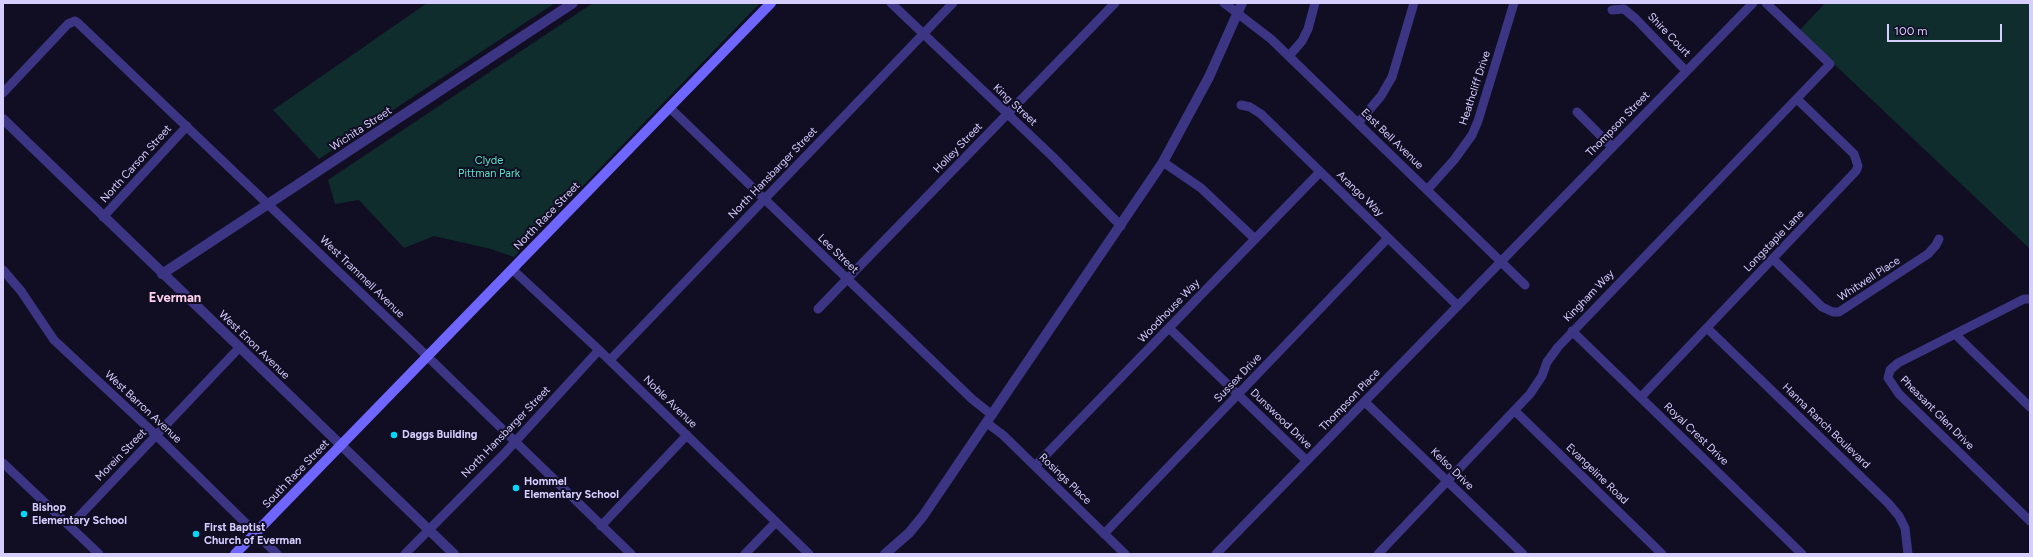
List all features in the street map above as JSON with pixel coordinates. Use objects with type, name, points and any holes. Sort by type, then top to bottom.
[{"type":"main road","name":"North Race Street","points":[[341,445],[771,3]]},
{"type":"main road","name":"South Race Street","points":[[236,554],[341,445]]},
{"type":"street","name":"Wichita Street","points":[[162,274],[573,3]]},
{"type":"street","name":"King Street","points":[[891,3],[1053,156],[1121,226]]},
{"type":"street","name":"North Hansbarger Street","points":[[610,360],[953,3]]},
{"type":"street","name":"Holley Street","points":[[818,310],[1115,3]]},
{"type":"street","name":"East Bell Avenue","points":[[1224,3],[1271,39],[1525,285]]},
{"type":"street","points":[[885,554],[909,533],[923,516],[1163,162],[1209,77],[1239,14],[1242,3]]},
{"type":"street","points":[[1289,56],[1302,41],[1308,30],[1316,3]]},
{"type":"street","points":[[1358,123],[1382,96],[1392,77],[1414,3]]},
{"type":"street","name":"Heathcliff Drive","points":[[1427,190],[1454,160],[1475,128],[1514,3]]},
{"type":"street","name":"Thompson Street","points":[[1502,262],[1753,3]]},
{"type":"street","name":"Kingham Way","points":[[1382,552],[1447,481],[1515,411],[1537,385],[1552,354],[1572,331],[1830,64],[1766,3]]},
{"type":"street","name":"Shire Court","points":[[1612,10],[1624,10],[1636,19],[1686,71]]},
{"type":"street","name":"West Trammell Avenue","points":[[3,93],[68,24],[75,21],[268,203],[631,554]]},
{"type":"street","name":"Longstaple Lane","points":[[1641,397],[1852,177],[1858,166],[1854,154],[1797,98]]},
{"type":"street","name":"Arango Way","points":[[1240,105],[1250,107],[1261,114],[1458,306]]},
{"type":"street","name":"Lee Street","points":[[670,108],[972,399],[989,419]]},
{"type":"street","points":[[1577,112],[1612,147]]},
{"type":"street","name":"West Enon Avenue","points":[[3,120],[454,554]]},
{"type":"street","name":"North Carson Street","points":[[104,218],[187,126]]},
{"type":"street","points":[[1163,162],[1205,192],[1255,240]]},
{"type":"street","name":"Woodhouse Way","points":[[1035,466],[1320,172]]},
{"type":"street","name":"Sussex Drive","points":[[1104,534],[1388,238]]},
{"type":"street","name":"Whitwell Place","points":[[1773,259],[1822,307],[1832,312],[1839,312],[1928,254],[1939,239]]},
{"type":"street","name":"Thompson Place","points":[[1216,554],[1502,262]]},
{"type":"street","name":"Noble Avenue","points":[[512,269],[610,360],[810,554]]},
{"type":"street","name":"West Barron Avenue","points":[[3,270],[21,291],[54,340],[157,436],[278,554]]},
{"type":"street","points":[[2030,299],[2024,299],[1955,334],[2030,407]]},
{"type":"street","name":"Dunswood Drive","points":[[1169,328],[1307,461]]},
{"type":"street","name":"Hanna Ranch Boulevard","points":[[1707,328],[1888,503],[1899,516],[1905,528],[1908,554]]},
{"type":"street","name":"Royal Crest Drive","points":[[1572,331],[1802,554]]},
{"type":"street","name":"Pheasant Glen Drive","points":[[1955,334],[1898,363],[1890,370],[1888,378],[1899,394],[2030,521]]},
{"type":"street","name":"Morein Street","points":[[70,526],[239,348]]},
{"type":"street","name":"North Hansbarger Street","points":[[404,554],[515,442],[599,350]]},
{"type":"street","name":"Kelso Drive","points":[[1365,402],[1523,554]]},
{"type":"street","name":"Evangeline Road","points":[[1515,411],[1662,554]]},
{"type":"street","name":"Rosings Place","points":[[989,419],[1003,435],[1125,554]]},
{"type":"street","points":[[601,526],[687,435]]},
{"type":"street","points":[[3,463],[99,554]]},
{"type":"street","points":[[745,554],[776,522]]},
{"type":"green space","points":[[427,3],[555,3],[319,159],[273,110]]},
{"type":"green space","name":"Clyde Pittman Park","points":[[593,3],[760,3],[514,257],[491,249],[434,236],[404,248],[359,200],[335,204],[328,180]]},
{"type":"green space","points":[[1825,3],[2030,3],[2030,249],[1799,31]]},
{"type":"place","name":"Daggs Building","points":[[394,435]]},
{"type":"place","name":"Hommel Elementary School","points":[[516,488]]},
{"type":"place","name":"Bishop Elementary School","points":[[24,514]]},
{"type":"place","name":"First Baptist Church of Everman","points":[[196,534]]},
{"type":"district","name":"Everman","points":[[175,298]]}]
